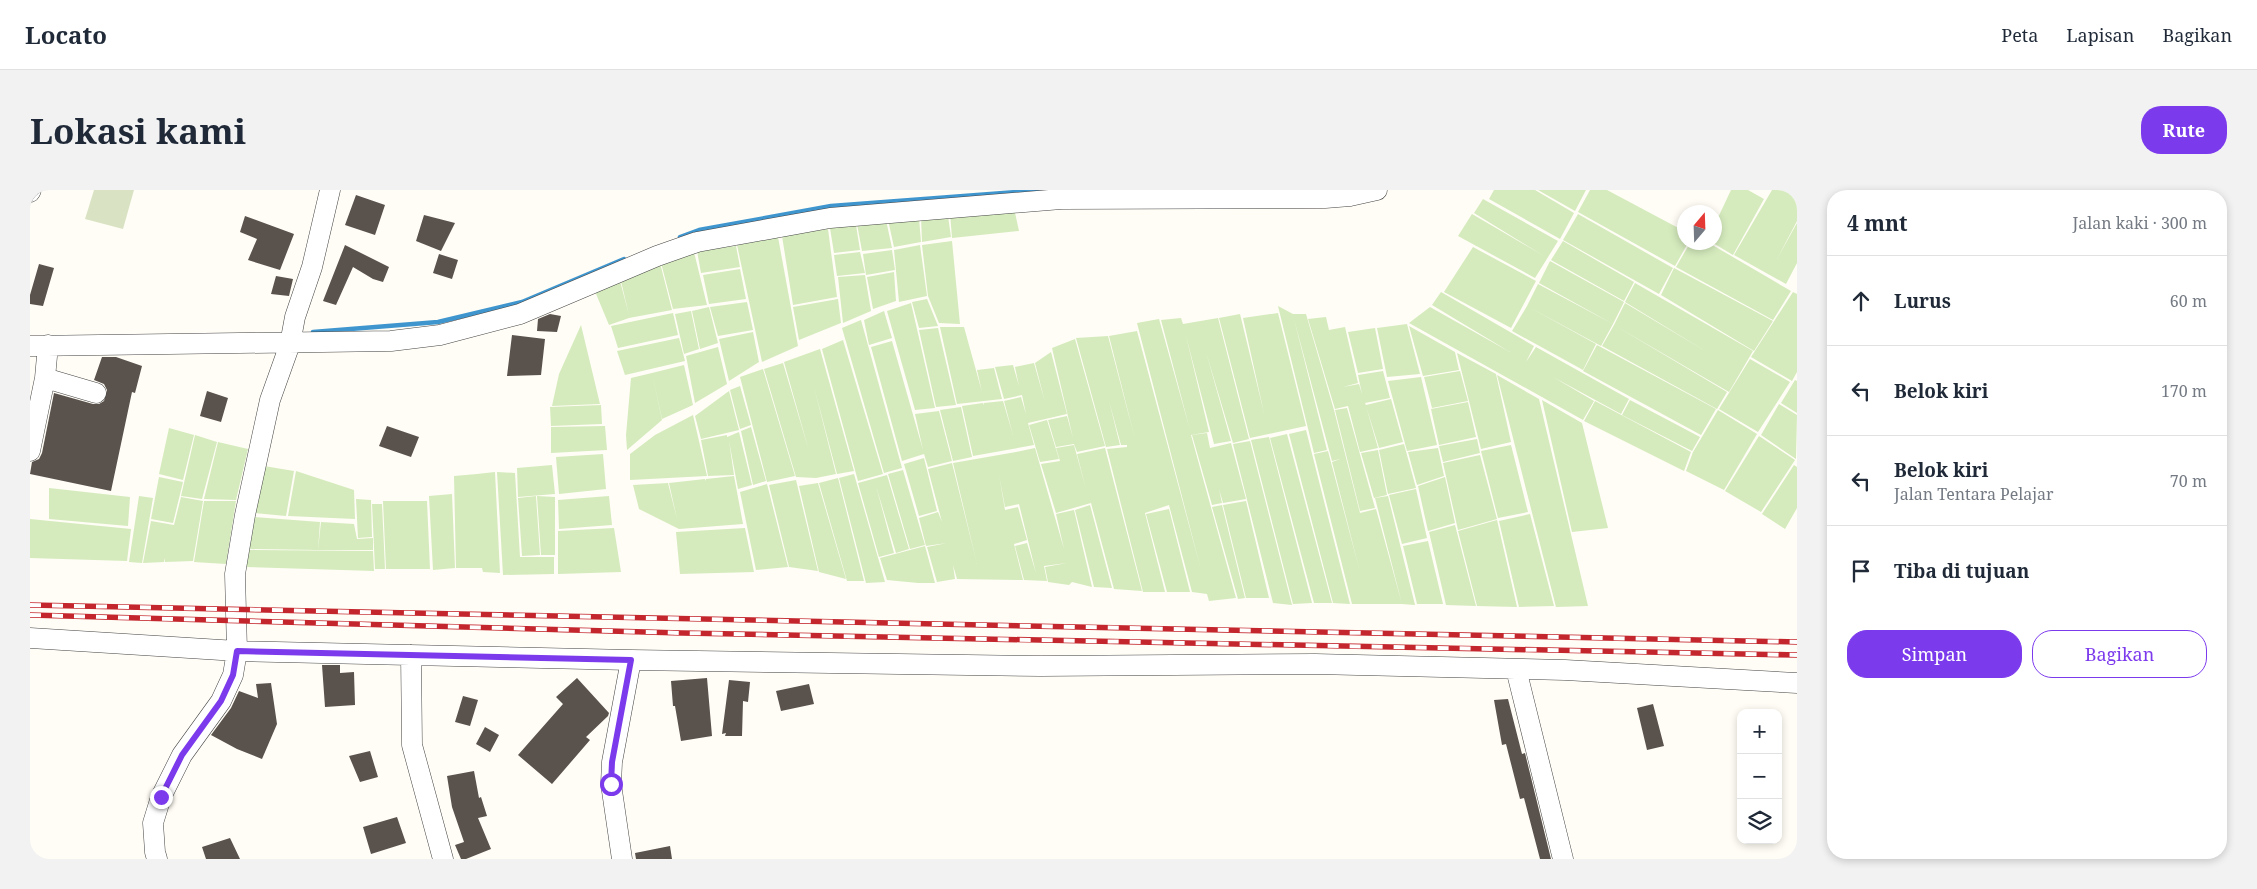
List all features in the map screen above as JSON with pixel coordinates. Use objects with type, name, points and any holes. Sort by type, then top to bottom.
[{"type":"street","points":[[157,859],[153,823],[161,797],[182,755],[221,701],[233,675],[237,651],[235,574],[245,515],[270,400],[291,341],[295,317],[312,267],[330,190]]},
{"type":"street","points":[[30,451],[44,378],[39,345],[391,341],[440,335],[520,314],[657,256],[697,242],[830,218],[951,201],[1325,198],[1350,196],[1377,190]]},
{"type":"street","points":[[44,378],[96,393]]},
{"type":"street","points":[[30,638],[237,651],[631,660],[1041,666],[1315,664],[1516,669],[1797,683]]},
{"type":"street","points":[[410,655],[412,745],[443,859]]},
{"type":"street","points":[[622,859],[611,784],[612,762],[631,660]]},
{"type":"street","points":[[1516,669],[1563,859]]},
{"type":"green space","points":[[94,190],[134,190],[123,229],[85,219]]},
{"type":"green space","points":[[1494,190],[1535,190],[1574,213],[1560,239],[1489,199]]},
{"type":"green space","points":[[1538,190],[1586,190],[1575,211]]},
{"type":"green space","points":[[1590,190],[1607,190],[1677,227],[1677,250],[1684,250],[1675,266],[1578,212]]},
{"type":"green space","points":[[1731,190],[1748,190],[1764,199],[1733,255],[1722,248],[1722,209]]},
{"type":"green space","points":[[1772,190],[1797,190],[1797,221],[1777,259],[1797,223],[1797,263],[1786,284],[1734,255]]},
{"type":"green space","points":[[1483,199],[1558,241],[1535,278],[1458,236],[1472,214],[1544,256],[1474,213]]},
{"type":"green space","points":[[1014,208],[1019,231],[952,238],[950,213]]},
{"type":"green space","points":[[1578,214],[1673,268],[1659,294],[1563,240]]},
{"type":"green space","points":[[948,216],[951,237],[922,242],[921,217]]},
{"type":"green space","points":[[919,218],[921,242],[894,247],[888,220]]},
{"type":"green space","points":[[886,220],[892,248],[862,251],[857,224]]},
{"type":"green space","points":[[856,225],[860,250],[834,253],[830,228]]},
{"type":"green space","points":[[828,229],[837,297],[793,305],[782,236]]},
{"type":"green space","points":[[778,237],[798,346],[762,362],[737,245]]},
{"type":"green space","points":[[952,241],[960,324],[939,323],[928,296],[922,245]]},
{"type":"green space","points":[[1563,241],[1634,282],[1624,301],[1551,260]]},
{"type":"green space","points":[[920,245],[927,296],[899,302],[894,250]]},
{"type":"green space","points":[[736,246],[740,267],[701,273],[697,251]]},
{"type":"green space","points":[[1473,247],[1536,281],[1511,328],[1444,292]]},
{"type":"green space","points":[[892,250],[895,270],[866,275],[863,254]]},
{"type":"green space","points":[[1686,250],[1721,250],[1791,291],[1773,320],[1676,267]]},
{"type":"green space","points":[[694,252],[707,305],[673,309],[660,259]]},
{"type":"green space","points":[[860,252],[865,273],[837,276],[834,255]]},
{"type":"green space","points":[[659,259],[672,310],[629,318],[609,325],[594,289],[619,277],[629,315],[620,277]]},
{"type":"green space","points":[[1550,261],[1624,302],[1613,324],[1539,283]]},
{"type":"green space","points":[[1674,268],[1773,321],[1754,351],[1661,295]]},
{"type":"green space","points":[[740,269],[746,299],[709,304],[703,275]]},
{"type":"green space","points":[[894,272],[896,301],[873,309],[867,277]]},
{"type":"green space","points":[[865,275],[871,311],[843,323],[838,277]]},
{"type":"green space","points":[[1635,283],[1753,351],[1729,392],[1614,325],[1625,303],[1707,352],[1625,302]]},
{"type":"green space","points":[[1538,284],[1613,324],[1601,346],[1527,306]]},
{"type":"green space","points":[[1441,292],[1534,346],[1526,362],[1536,347],[1629,399],[1621,414],[1553,377],[1594,401],[1583,420],[1409,323],[1430,307],[1510,352],[1432,305]]},
{"type":"green space","points":[[1793,292],[1797,294],[1797,372],[1792,381],[1751,357]]},
{"type":"green space","points":[[838,299],[841,323],[799,340],[793,307]]},
{"type":"green space","points":[[927,299],[938,326],[919,328],[912,302]]},
{"type":"green space","points":[[747,302],[753,330],[718,336],[710,307]]},
{"type":"green space","points":[[911,303],[935,408],[915,410],[887,311]]},
{"type":"green space","points":[[1278,306],[1293,314],[1306,314],[1334,410],[1360,513],[1376,509],[1402,604],[1352,604],[1314,454],[1328,451],[1360,572],[1332,462],[1340,459],[1332,461],[1294,319],[1327,450],[1314,453]]},
{"type":"green space","points":[[1527,306],[1596,344],[1583,370],[1512,331]]},
{"type":"green space","points":[[709,307],[718,343],[700,349],[692,311]]},
{"type":"green space","points":[[691,311],[699,349],[684,354],[675,314]]},
{"type":"green space","points":[[884,311],[892,338],[869,345],[864,320]]},
{"type":"green space","points":[[673,313],[678,335],[618,348],[611,326]]},
{"type":"green space","points":[[1278,313],[1306,426],[1250,438],[1219,318],[1240,314],[1264,413],[1243,318]]},
{"type":"green space","points":[[1326,317],[1329,330],[1345,327],[1358,383],[1343,387],[1359,384],[1362,394],[1358,375],[1383,371],[1390,398],[1365,403],[1366,405],[1391,399],[1403,442],[1379,448],[1366,406],[1378,448],[1360,452],[1348,406],[1335,409],[1308,319]]},
{"type":"green space","points":[[1181,318],[1183,324],[1218,318],[1249,439],[1233,443],[1206,352],[1231,441],[1214,444],[1186,336],[1209,432],[1191,435],[1236,598],[1209,601],[1207,594],[1192,592],[1169,505],[1145,513],[1165,592],[1143,592],[1107,449],[1127,447],[1127,445],[1121,445],[1109,401],[1120,445],[1106,447],[1076,338],[1108,336],[1135,439],[1109,336],[1137,331],[1201,570],[1137,323],[1159,319],[1190,430],[1161,320]]},
{"type":"green space","points":[[861,320],[902,468],[884,473],[842,328]]},
{"type":"green space","points":[[1407,324],[1420,374],[1387,377],[1377,328]]},
{"type":"green space","points":[[581,325],[600,404],[552,406],[559,374]]},
{"type":"green space","points":[[1614,325],[1727,392],[1717,409],[1602,346]]},
{"type":"green space","points":[[1409,326],[1455,352],[1459,370],[1423,376]]},
{"type":"green space","points":[[940,327],[964,327],[982,392],[977,370],[994,368],[1002,399],[957,404]]},
{"type":"green space","points":[[938,328],[956,405],[936,407],[919,330]]},
{"type":"green space","points":[[1375,328],[1383,369],[1358,373],[1348,332]]},
{"type":"green space","points":[[753,332],[759,362],[729,381],[719,339]]},
{"type":"green space","points":[[679,338],[685,361],[625,375],[617,351]]},
{"type":"green space","points":[[1075,339],[1105,446],[1077,452],[1074,444],[1056,447],[1048,420],[1067,416],[1073,438],[1052,348]]},
{"type":"green space","points":[[843,340],[883,474],[858,481],[822,349]]},
{"type":"green space","points":[[892,341],[923,450],[915,414],[939,411],[952,461],[928,467],[924,454],[902,461],[871,347]]},
{"type":"green space","points":[[1597,345],[1716,409],[1701,435],[1583,371]]},
{"type":"green space","points":[[718,347],[727,384],[695,403],[686,356]]},
{"type":"green space","points":[[820,349],[854,471],[837,474],[814,387],[836,474],[816,478],[796,477],[764,369],[783,363],[809,451],[784,362]]},
{"type":"green space","points":[[1051,352],[1067,414],[1028,423],[1034,445],[973,456],[962,406],[983,403],[984,405],[984,403],[1003,401],[1013,435],[1004,401],[1021,397],[1026,414],[1022,395],[1004,399],[995,367],[1013,365],[1019,386],[1015,367],[1034,363],[1045,402],[1035,363]]},
{"type":"green space","points":[[1457,353],[1496,374],[1511,442],[1481,449]]},
{"type":"green space","points":[[1750,359],[1790,382],[1758,432],[1719,409]]},
{"type":"green space","points":[[684,365],[693,405],[662,419],[652,373]]},
{"type":"green space","points":[[763,369],[795,476],[767,482],[740,377]]},
{"type":"green space","points":[[1460,371],[1468,401],[1432,408],[1424,377]]},
{"type":"green space","points":[[652,373],[662,420],[627,450],[626,435],[631,378]]},
{"type":"green space","points":[[1497,375],[1539,399],[1588,606],[1556,607]]},
{"type":"green space","points":[[1421,377],[1437,445],[1407,451],[1388,381]]},
{"type":"green space","points":[[1795,380],[1797,381],[1797,413],[1781,403]]},
{"type":"green space","points":[[740,386],[751,425],[740,429],[730,390]]},
{"type":"green space","points":[[729,391],[739,430],[701,439],[695,416]]},
{"type":"green space","points":[[1542,400],[1582,423],[1608,528],[1572,532]]},
{"type":"green space","points":[[1630,400],[1700,437],[1692,451],[1622,415]]},
{"type":"green space","points":[[1595,401],[1691,452],[1684,471],[1584,421]]},
{"type":"green space","points":[[1468,402],[1476,437],[1439,445],[1431,409]]},
{"type":"green space","points":[[1779,404],[1797,415],[1796,459],[1761,435]]},
{"type":"green space","points":[[601,405],[602,424],[551,426],[550,407]]},
{"type":"green space","points":[[961,407],[972,457],[953,461],[940,410]]},
{"type":"green space","points":[[1347,408],[1375,508],[1360,511],[1335,410]]},
{"type":"green space","points":[[1718,410],[1757,434],[1724,490],[1686,471],[1693,452]]},
{"type":"green space","points":[[693,415],[707,476],[630,480],[630,454],[655,435]]},
{"type":"green space","points":[[1047,420],[1059,459],[1040,462],[1029,425]]},
{"type":"green space","points":[[605,426],[607,450],[551,453],[551,427]]},
{"type":"green space","points":[[751,427],[766,481],[753,485],[741,431]]},
{"type":"green space","points":[[169,428],[194,435],[183,480],[159,474]]},
{"type":"green space","points":[[1306,430],[1350,604],[1333,603],[1289,434]]},
{"type":"green space","points":[[739,432],[752,485],[738,489],[729,441],[734,475],[708,476],[701,440],[727,435],[727,437]]},
{"type":"green space","points":[[1207,433],[1210,448],[1231,443],[1246,499],[1223,503],[1219,489],[1222,503],[1212,505],[1192,435]]},
{"type":"green space","points":[[1287,434],[1332,603],[1314,603],[1270,438]]},
{"type":"green space","points":[[195,435],[217,442],[202,499],[181,496]]},
{"type":"green space","points":[[1759,436],[1795,460],[1761,512],[1725,491]]},
{"type":"green space","points":[[1269,437],[1312,603],[1293,604],[1251,440]]},
{"type":"green space","points":[[1477,439],[1480,453],[1443,462],[1439,446]]},
{"type":"green space","points":[[1250,441],[1292,605],[1273,603],[1233,444]]},
{"type":"green space","points":[[218,442],[248,449],[236,500],[204,499]]},
{"type":"green space","points":[[1404,444],[1416,488],[1388,494],[1379,450]]},
{"type":"green space","points":[[1074,445],[1086,489],[1077,454],[1105,448],[1142,591],[1114,589],[1091,503],[1056,513],[1041,464],[1060,461],[1056,448]]},
{"type":"green space","points":[[1511,445],[1528,512],[1498,518],[1481,451]]},
{"type":"green space","points":[[1035,448],[1064,549],[1056,514],[1074,510],[1092,587],[1072,582],[1069,585],[1048,582],[1045,567],[1067,563],[1044,566],[1047,581],[1024,580],[1015,546],[1027,543],[1036,573],[1019,504],[1005,507],[999,475],[1005,510],[1018,507],[1027,540],[1014,544],[1023,580],[957,579],[953,565],[955,579],[937,582],[927,547],[947,543],[926,546],[919,518],[938,512],[942,522],[928,469],[952,463],[977,564],[953,463]]},
{"type":"green space","points":[[1438,448],[1444,476],[1417,485],[1408,452]]},
{"type":"green space","points":[[1378,450],[1387,495],[1374,498],[1361,453]]},
{"type":"green space","points":[[603,454],[606,489],[559,494],[556,457]]},
{"type":"green space","points":[[1480,455],[1497,519],[1458,530],[1443,463]]},
{"type":"green space","points":[[924,458],[937,511],[919,516],[904,464]]},
{"type":"green space","points":[[552,465],[555,494],[518,497],[517,468]]},
{"type":"green space","points":[[1794,465],[1797,467],[1797,508],[1785,529],[1762,514]]},
{"type":"green space","points":[[264,466],[294,471],[286,516],[253,513]]},
{"type":"green space","points":[[903,470],[925,545],[910,549],[888,474]]},
{"type":"green space","points":[[296,471],[354,490],[355,519],[288,516]]},
{"type":"green space","points":[[495,472],[500,573],[483,572],[482,568],[456,568],[454,476]]},
{"type":"green space","points":[[497,472],[515,473],[520,557],[554,557],[554,574],[503,575]]},
{"type":"green space","points":[[854,474],[885,582],[866,583],[839,478]]},
{"type":"green space","points":[[887,475],[909,549],[896,553],[876,486],[894,553],[879,557],[858,483]]},
{"type":"green space","points":[[734,476],[743,524],[679,529],[639,509],[633,485],[668,483],[677,519],[669,483],[705,479],[706,481],[706,479]]},
{"type":"green space","points":[[159,477],[183,482],[173,523],[151,519]]},
{"type":"green space","points":[[1445,477],[1455,523],[1428,531],[1418,486]]},
{"type":"green space","points":[[838,478],[864,581],[847,581],[819,483]]},
{"type":"green space","points":[[796,480],[818,571],[789,567],[769,485]]},
{"type":"green space","points":[[818,483],[846,579],[819,572],[799,486]]},
{"type":"green space","points":[[767,484],[788,567],[756,570],[740,492]]},
{"type":"green space","points":[[49,488],[130,497],[128,526],[49,519]]},
{"type":"green space","points":[[1416,489],[1427,538],[1402,544],[1389,495]]},
{"type":"green space","points":[[452,494],[455,568],[433,570],[429,496]]},
{"type":"green space","points":[[139,496],[153,498],[142,563],[129,562]]},
{"type":"green space","points":[[536,496],[540,555],[522,556],[518,498]]},
{"type":"green space","points":[[537,496],[555,497],[555,555],[541,555]]},
{"type":"green space","points":[[609,496],[612,525],[559,529],[558,500]]},
{"type":"green space","points":[[1388,496],[1415,605],[1402,604],[1375,498]]},
{"type":"green space","points":[[181,497],[203,501],[193,561],[165,562],[165,558],[164,562],[143,563],[151,521],[174,525]]},
{"type":"green space","points":[[356,499],[371,500],[372,537],[358,538]]},
{"type":"green space","points":[[204,501],[236,501],[226,564],[194,562]]},
{"type":"green space","points":[[383,501],[427,501],[430,569],[386,569]]},
{"type":"green space","points":[[1246,501],[1269,598],[1246,598],[1223,505]]},
{"type":"green space","points":[[372,504],[382,504],[385,569],[375,569]]},
{"type":"green space","points":[[1090,505],[1112,588],[1094,587],[1075,510]]},
{"type":"green space","points":[[1222,505],[1245,598],[1238,599],[1212,507]]},
{"type":"green space","points":[[1169,509],[1190,592],[1167,592],[1146,514]]},
{"type":"green space","points":[[1530,514],[1554,606],[1519,607],[1499,521]]},
{"type":"green space","points":[[254,517],[320,522],[318,550],[247,549]]},
{"type":"green space","points":[[30,519],[131,529],[127,561],[30,558]]},
{"type":"green space","points":[[1497,520],[1517,607],[1477,606],[1458,531]]},
{"type":"green space","points":[[321,522],[354,524],[357,539],[373,538],[373,550],[318,550]]},
{"type":"green space","points":[[1455,525],[1476,606],[1446,605],[1429,532]]},
{"type":"green space","points":[[614,528],[621,572],[558,574],[558,531]]},
{"type":"green space","points":[[745,528],[754,572],[680,574],[676,532]]},
{"type":"green space","points":[[1428,541],[1443,604],[1417,604],[1403,546]]},
{"type":"green space","points":[[925,546],[935,583],[887,580],[880,558]]},
{"type":"green space","points":[[248,550],[373,551],[374,571],[246,567]]},
{"type":"building","points":[[356,195],[385,205],[375,235],[345,225]]},
{"type":"building","points":[[424,215],[455,223],[441,251],[416,241]]},
{"type":"building","points":[[245,216],[294,234],[280,270],[248,260],[257,239],[240,232]]},
{"type":"building","points":[[345,245],[389,267],[383,282],[373,279],[353,267],[336,305],[323,301]]},
{"type":"building","points":[[439,254],[458,260],[452,279],[433,273]]},
{"type":"building","points":[[39,264],[54,268],[43,306],[30,304],[30,295]]},
{"type":"building","points":[[276,276],[293,279],[289,296],[271,294]]},
{"type":"building","points":[[550,314],[561,316],[557,332],[537,331],[538,319]]},
{"type":"building","points":[[512,335],[545,339],[541,375],[507,376]]},
{"type":"building","points":[[102,357],[116,357],[142,366],[135,393],[132,392],[111,491],[30,474],[32,462],[39,459],[42,453],[54,393],[93,404],[99,404],[104,401],[107,390],[104,384],[94,380]]},
{"type":"building","points":[[207,391],[228,398],[221,422],[200,416]]},
{"type":"building","points":[[387,426],[419,437],[411,457],[379,446]]},
{"type":"building","points":[[322,665],[340,665],[340,673],[354,672],[355,705],[325,707]]},
{"type":"building","points":[[577,678],[609,713],[586,737],[590,740],[552,784],[518,755],[563,704],[556,697]]},
{"type":"building","points":[[707,678],[712,736],[681,741],[675,706],[673,706],[671,681]]},
{"type":"building","points":[[729,680],[750,682],[748,702],[743,701],[742,736],[725,736],[726,733],[722,734]]},
{"type":"building","points":[[271,683],[277,724],[262,759],[237,749],[211,735],[231,708],[239,691],[258,698],[256,684]]},
{"type":"building","points":[[809,684],[814,704],[781,711],[776,691]]},
{"type":"building","points":[[463,696],[478,700],[470,726],[455,722]]},
{"type":"building","points":[[1508,699],[1522,754],[1525,753],[1551,859],[1540,859],[1524,798],[1520,799],[1506,744],[1502,745],[1494,700]]},
{"type":"building","points":[[1653,704],[1664,746],[1647,750],[1637,708]]},
{"type":"building","points":[[485,727],[499,735],[490,752],[476,744]]},
{"type":"building","points":[[370,751],[378,777],[360,782],[349,756]]},
{"type":"building","points":[[474,771],[479,798],[481,797],[487,816],[478,818],[491,849],[466,859],[461,859],[455,845],[464,842],[452,807],[447,776]]},
{"type":"building","points":[[397,817],[406,843],[371,854],[363,827]]},
{"type":"building","points":[[230,838],[240,859],[206,859],[202,847]]},
{"type":"building","points":[[670,846],[672,859],[636,859],[635,853]]},
{"type":"waterway","points":[[680,237],[699,230],[831,206],[1043,190]]},
{"type":"waterway","points":[[313,332],[438,322],[522,302],[624,259]]},
{"type":"railway","points":[[30,605],[1797,642]]},
{"type":"railway","points":[[30,615],[682,633],[1797,655]]},
{"type":"route","points":[[161,797],[182,755],[221,701],[233,675],[237,651],[631,660],[612,762],[611,784]]}]
